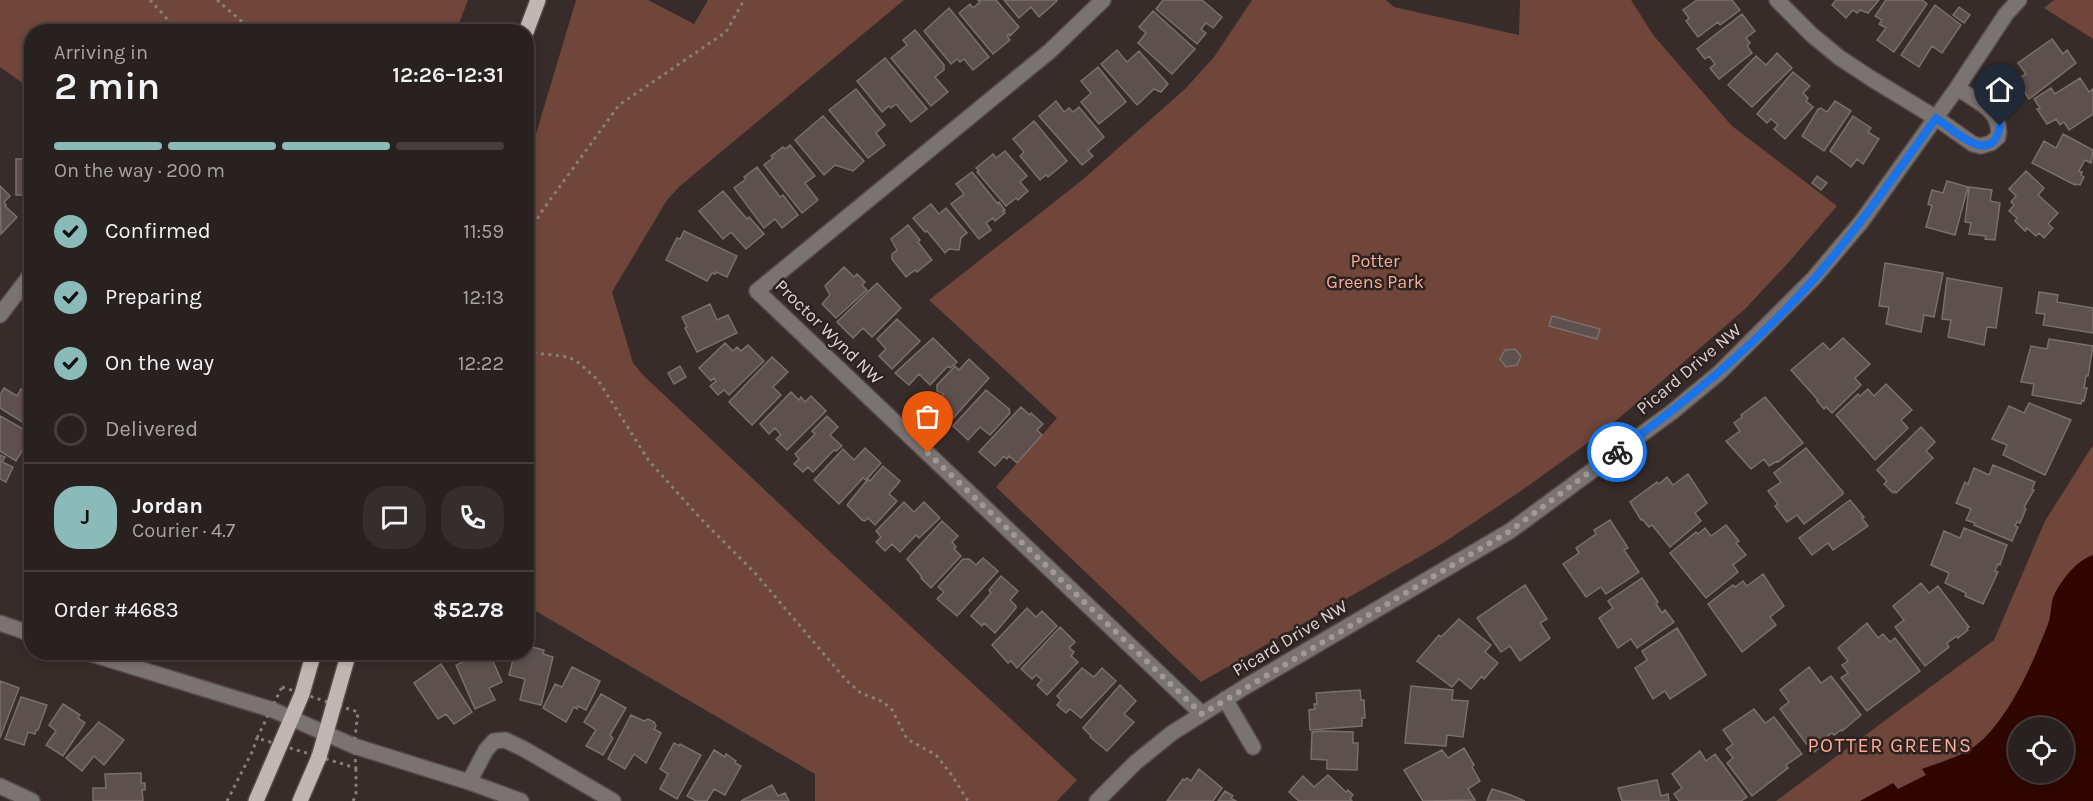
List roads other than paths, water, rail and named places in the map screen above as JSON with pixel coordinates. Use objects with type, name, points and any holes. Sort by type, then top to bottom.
[{"type":"main road","points":[[529,24],[538,0]]},
{"type":"main road","points":[[256,801],[302,694],[312,660]]},
{"type":"main road","points":[[300,801],[319,757],[347,660]]},
{"type":"street","name":"Proctor Wynd NW","points":[[1103,0],[1050,51],[758,291],[1202,714]]},
{"type":"street","points":[[1778,0],[1812,35],[1840,58],[1973,144],[1981,146],[1991,143],[1998,137],[2000,126],[1996,116],[1957,88]]},
{"type":"street","name":"Picard Drive NW","points":[[1097,801],[1155,746],[1225,699],[1510,531],[1672,412],[1719,373],[1814,279],[1862,221],[2019,0]]},
{"type":"street","points":[[0,315],[24,284]]},
{"type":"street","points":[[0,623],[24,631]]},
{"type":"street","points":[[123,660],[273,710],[354,746],[521,801]]},
{"type":"street","name":"Picard Drive NW","points":[[1225,699],[1253,747]]},
{"type":"street","points":[[469,782],[486,750],[494,741],[505,740],[613,801]]},
{"type":"street","points":[[0,786],[32,801]]},
{"type":"district","name":"POTTER GREENS","points":[[1890,745]]},
{"type":"park label","name":"Potter Greens Park","points":[[1375,271]]}]
